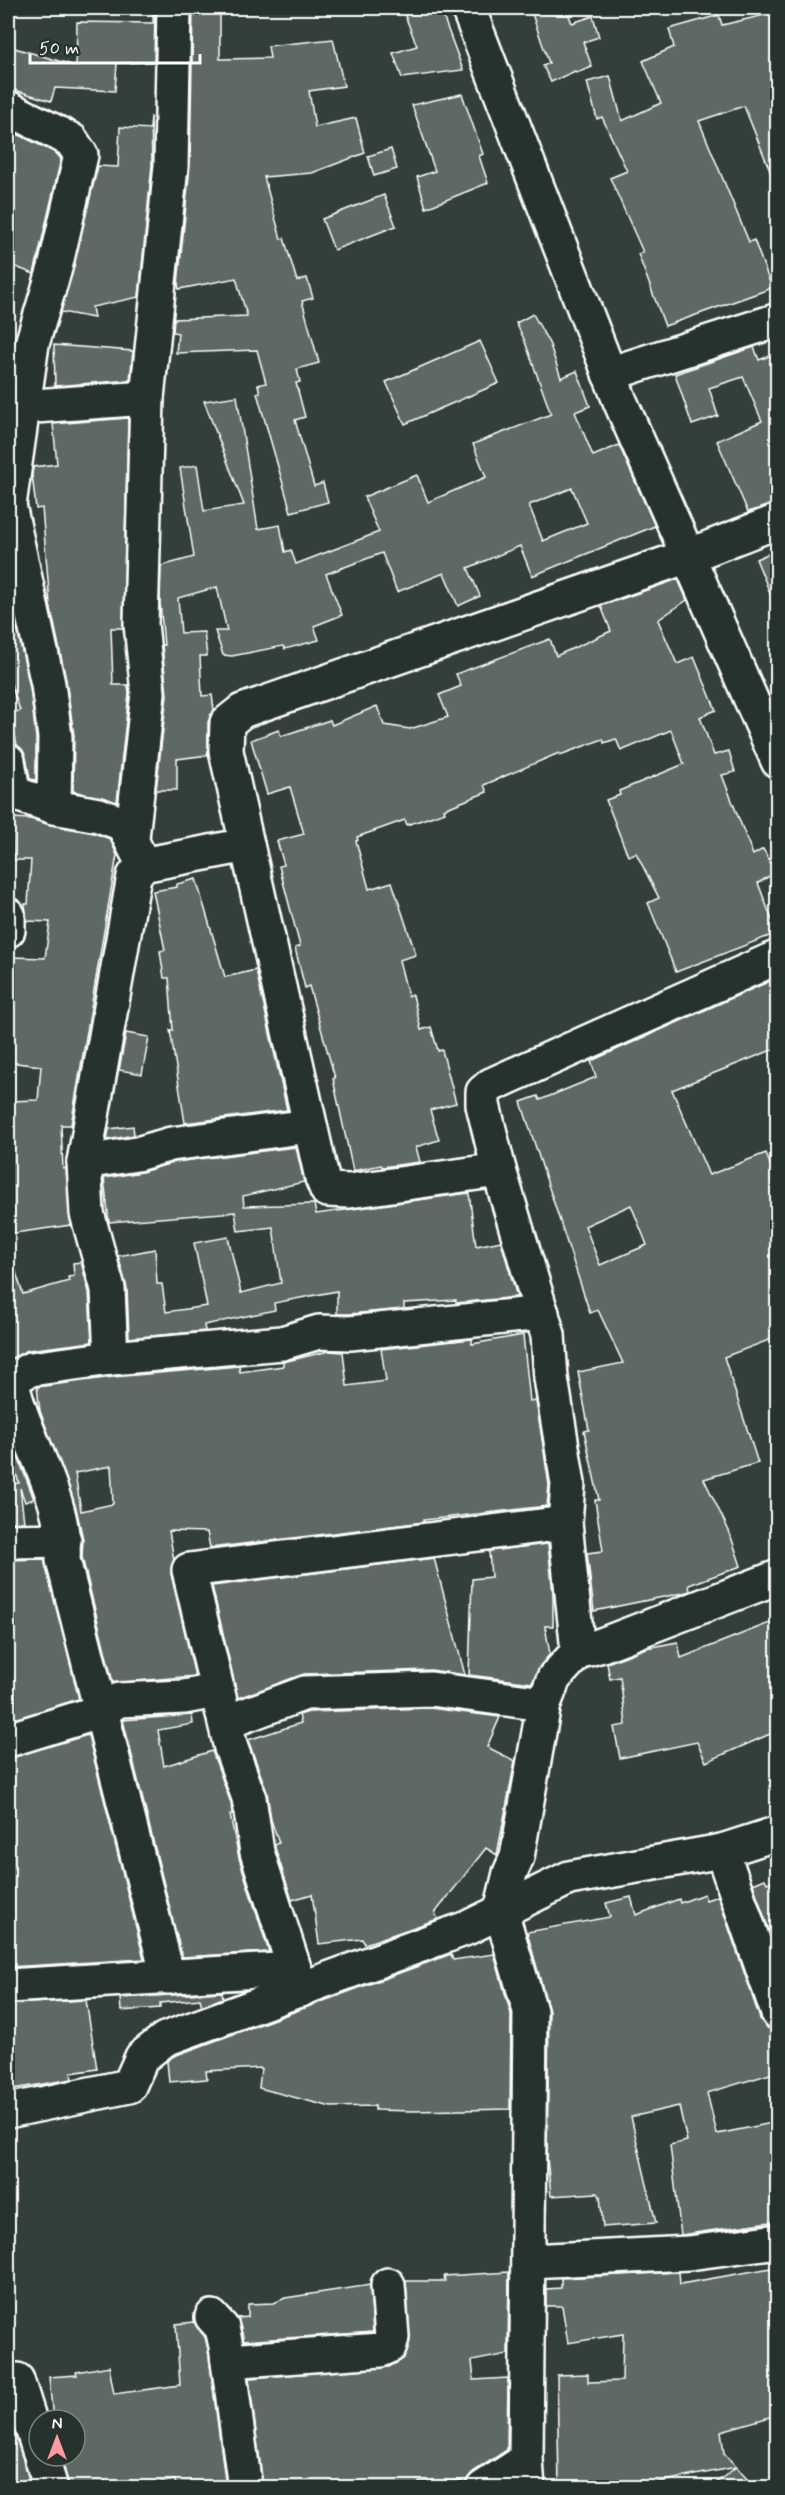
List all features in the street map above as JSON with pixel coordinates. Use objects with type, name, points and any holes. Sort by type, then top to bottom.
[{"type":"street","points":[[111,1358],[108,1288],[87,1213],[84,1162],[108,1033],[137,852],[148,693],[141,624],[147,398],[171,165],[174,8]]},
{"type":"street","points":[[468,8],[609,374],[777,761]]},
{"type":"street","points":[[8,108],[71,140],[81,155],[55,268],[32,344],[21,407],[9,505],[12,539],[48,684],[55,737],[54,807]]},
{"type":"street","points":[[609,374],[777,320]]},
{"type":"street","points":[[21,407],[147,398]]},
{"type":"street","points":[[499,1170],[349,1191],[327,1190],[310,1126],[226,751],[227,723],[242,711],[688,556],[777,521]]},
{"type":"street","points":[[9,781],[54,807],[99,815],[123,824],[137,852]]},
{"type":"street","points":[[137,852],[247,844]]},
{"type":"street","points":[[8,915],[8,930]]},
{"type":"street","points":[[578,1652],[566,1523],[568,1484],[551,1378],[548,1335],[499,1170],[483,1105],[483,1092],[491,1085],[777,957]]},
{"type":"street","points":[[84,1162],[137,1154],[171,1144],[310,1126]]},
{"type":"street","points":[[168,1977],[63,1560],[64,1540],[44,1470],[16,1421],[16,1402],[11,1379],[31,1369],[111,1358],[282,1343],[319,1332],[350,1333],[542,1313]]},
{"type":"street","points":[[298,1980],[257,1852],[249,1798],[231,1748],[227,1722],[216,1690],[196,1589],[189,1570],[566,1523]]},
{"type":"street","points":[[8,1541],[64,1540]]},
{"type":"street","points":[[483,2487],[527,2474],[530,2261],[527,2146],[530,2011],[501,1911],[510,1873],[517,1857],[544,1704],[554,1678],[578,1652],[777,1577]]},
{"type":"street","points":[[227,1722],[305,1693],[431,1689],[544,1704]]},
{"type":"street","points":[[8,1740],[102,1711],[119,1700],[183,1697],[216,1690]]},
{"type":"street","points":[[8,2111],[129,2086],[142,2057],[165,2039],[298,1980],[468,1928],[569,1878],[722,1851],[777,1833]]},
{"type":"street","points":[[722,1851],[777,2013]]},
{"type":"street","points":[[8,1986],[168,1977],[298,1980]]},
{"type":"street","points":[[530,2261],[689,2253],[777,2241]]},
{"type":"street","points":[[228,2361],[381,2350],[390,2346],[392,2337],[388,2285]]},
{"type":"street","points":[[212,2317],[222,2328],[246,2487]]},
{"type":"street","points":[[17,2380],[27,2412]]},
{"type":"street","points":[[45,2468],[51,2487]]},
{"type":"building","points":[[402,8],[440,8],[463,70],[402,78],[393,53],[417,46]]},
{"type":"building","points":[[530,8],[566,8],[572,23],[593,16],[599,37],[583,42],[592,67],[576,73],[575,71],[551,82],[543,66],[549,63]]},
{"type":"building","points":[[220,9],[220,59],[270,58],[268,46],[333,39],[344,86],[309,91],[315,127],[356,118],[365,153],[312,173],[264,177],[281,239],[284,238],[297,281],[307,278],[313,298],[302,301],[319,363],[297,369],[300,382],[296,383],[305,417],[295,420],[314,486],[323,483],[328,502],[291,512],[257,393],[260,393],[258,385],[266,383],[257,350],[176,353],[178,333],[173,332],[174,319],[247,316],[236,278],[179,289],[178,284],[190,166],[193,10]]},
{"type":"building","points":[[153,11],[155,11],[154,62],[117,63],[115,91],[55,88],[51,101],[8,88],[8,46],[76,66],[77,22],[153,23]]},
{"type":"building","points":[[777,12],[777,188],[744,106],[699,121],[749,242],[754,240],[772,288],[665,326],[638,254],[643,252],[610,178],[627,171],[602,117],[597,119],[587,82],[610,76],[622,121],[661,103],[643,61],[674,47],[669,29],[719,15],[722,25]]},
{"type":"building","points":[[462,94],[483,154],[479,156],[488,183],[426,208],[417,177],[435,171],[412,105]]},
{"type":"building","points":[[151,116],[152,165],[139,297],[92,307],[94,318],[61,312],[98,166],[118,167],[120,127],[150,129]]},
{"type":"building","points":[[17,134],[56,153],[61,159],[34,274],[8,264],[8,152]]},
{"type":"building","points":[[391,149],[397,169],[374,176],[368,156]]},
{"type":"building","points":[[384,195],[396,226],[334,250],[322,219]]},
{"type":"building","points":[[533,314],[550,345],[561,378],[577,371],[590,406],[575,412],[593,456],[619,445],[655,526],[532,576],[520,546],[468,568],[480,596],[458,606],[444,573],[397,592],[382,553],[326,574],[342,615],[314,626],[319,640],[285,649],[283,646],[232,656],[223,655],[215,631],[227,631],[217,587],[178,598],[181,633],[204,632],[207,656],[200,656],[202,696],[212,695],[214,710],[208,722],[208,755],[177,759],[177,790],[156,790],[167,695],[160,602],[161,566],[194,557],[180,468],[197,465],[204,511],[244,505],[204,401],[237,396],[258,529],[280,525],[285,552],[291,550],[296,564],[379,532],[364,497],[417,475],[428,502],[486,477],[473,444],[551,414],[516,323]],"holes":[[[572,488],[587,523],[543,541],[529,505]]]},
{"type":"building","points":[[480,341],[499,383],[405,424],[386,382]]},
{"type":"building","points":[[54,345],[133,351],[130,380],[55,386]]},
{"type":"building","points":[[754,347],[759,360],[777,353],[777,503],[748,512],[717,441],[762,421],[743,377],[709,388],[718,416],[692,425],[675,374]]},
{"type":"building","points":[[128,418],[123,628],[111,628],[113,685],[128,685],[129,693],[117,802],[73,791],[74,735],[66,680],[50,604],[42,508],[36,509],[32,474],[33,467],[57,464],[53,424]]},
{"type":"building","points":[[777,550],[777,610],[756,559]]},
{"type":"building","points":[[678,579],[687,600],[658,620],[677,664],[694,657],[716,710],[700,717],[714,755],[729,751],[735,772],[722,775],[753,855],[763,849],[776,872],[758,883],[777,933],[676,972],[648,903],[659,898],[636,853],[628,856],[606,800],[620,795],[619,791],[684,764],[671,730],[621,751],[616,739],[604,743],[603,739],[560,755],[559,753],[484,785],[487,792],[444,809],[445,812],[407,825],[405,820],[357,837],[356,841],[369,889],[392,882],[416,955],[399,960],[408,996],[413,995],[421,1030],[431,1027],[438,1051],[442,1050],[456,1103],[430,1110],[439,1140],[416,1147],[420,1162],[382,1167],[381,1165],[353,1171],[333,1079],[335,1078],[309,986],[305,988],[295,948],[300,946],[279,866],[284,865],[277,841],[304,834],[290,787],[267,794],[251,740],[279,730],[281,736],[330,720],[332,725],[377,706],[384,725],[410,729],[448,717],[439,695],[461,686],[456,674],[550,639],[556,656],[611,631],[601,606]]},
{"type":"building","points":[[17,628],[30,687],[36,738],[36,780],[30,779],[26,757],[17,745],[10,713],[20,711],[8,675],[8,631]]},
{"type":"building","points":[[12,818],[30,819],[94,833],[110,839],[117,855],[71,1125],[61,1125],[63,1169],[66,1168],[71,1225],[8,1234],[8,1101],[38,1100],[41,1066],[8,1062],[13,983],[10,983],[12,957],[45,958],[50,922],[27,921],[25,904],[28,904],[31,860],[13,860]]},
{"type":"building","points":[[196,879],[225,977],[256,970],[287,1110],[185,1123],[170,1030],[173,1030],[169,978],[164,978],[160,951],[165,950],[153,891],[177,887],[177,884]]},
{"type":"building","points":[[777,978],[777,1048],[672,1090],[709,1175],[766,1153],[777,1184],[777,1337],[724,1357],[758,1463],[704,1479],[729,1531],[741,1566],[689,1585],[690,1591],[594,1611],[587,1553],[603,1551],[595,1500],[599,1500],[584,1431],[589,1430],[578,1372],[623,1363],[598,1310],[590,1313],[521,1102],[538,1096],[540,1100],[596,1077],[591,1061]],"holes":[[[631,1205],[647,1245],[600,1265],[585,1226]]]},
{"type":"building","points":[[126,1033],[149,1037],[142,1074],[119,1070]]},
{"type":"building","points":[[133,1126],[134,1135],[107,1140],[109,1129]]},
{"type":"building","points":[[296,1147],[304,1182],[243,1196],[244,1206],[314,1204],[316,1214],[469,1193],[476,1246],[501,1241],[517,1297],[456,1303],[456,1300],[404,1303],[404,1309],[337,1314],[337,1291],[274,1303],[275,1310],[204,1325],[205,1331],[129,1338],[127,1288],[118,1256],[155,1249],[157,1284],[162,1284],[166,1312],[207,1306],[194,1243],[228,1237],[241,1293],[281,1283],[273,1227],[238,1231],[235,1212],[109,1222],[104,1178],[142,1172],[175,1162]]},
{"type":"building","points":[[8,1257],[11,1257],[23,1294],[69,1281],[68,1277],[74,1276],[73,1263],[81,1262],[89,1292],[92,1342],[28,1350],[8,1360]]},
{"type":"building","points":[[523,1335],[530,1401],[536,1400],[549,1485],[547,1506],[210,1548],[207,1532],[169,1531],[174,1560],[171,1574],[195,1676],[113,1683],[82,1557],[83,1539],[76,1508],[40,1411],[37,1387],[113,1377],[239,1366],[240,1372],[283,1366],[283,1362],[329,1351],[343,1352],[347,1386],[386,1381],[381,1349],[472,1339],[472,1344]],"holes":[[[111,1466],[113,1504],[81,1511],[75,1473]]]},
{"type":"building","points":[[8,1431],[34,1499],[25,1502],[20,1488],[24,1522],[8,1522],[8,1483],[19,1483],[8,1447]]},
{"type":"building","points":[[548,1544],[553,1594],[553,1626],[545,1626],[550,1654],[540,1666],[532,1683],[469,1675],[472,1579],[491,1577],[489,1551]]},
{"type":"building","points":[[434,1558],[465,1675],[431,1670],[304,1674],[238,1698],[212,1586]]},
{"type":"building","points":[[44,1559],[79,1699],[8,1721],[8,1560]]},
{"type":"building","points":[[777,1620],[777,1731],[706,1762],[697,1742],[620,1758],[614,1727],[626,1725],[620,1677],[610,1679],[607,1663],[646,1648],[678,1642],[681,1658]]},
{"type":"building","points":[[430,1708],[500,1717],[487,1747],[515,1761],[497,1855],[486,1848],[435,1913],[438,1919],[365,1944],[362,1939],[319,1944],[312,1894],[292,1900],[275,1848],[275,1844],[279,1843],[271,1820],[267,1792],[248,1740],[301,1723],[299,1715],[309,1712]]},
{"type":"building","points":[[192,1715],[193,1724],[158,1730],[164,1766],[212,1751],[231,1803],[232,1814],[230,1815],[239,1858],[269,1952],[182,1957],[123,1720]]},
{"type":"building","points":[[88,1735],[144,1959],[8,1967],[8,1758]]},
{"type":"building","points":[[765,1879],[767,1883],[777,1879],[777,1954],[753,1884]]},
{"type":"building","points":[[704,1894],[706,1900],[718,1896],[760,2019],[766,2027],[777,2031],[777,2072],[707,2093],[717,2134],[777,2122],[777,2221],[681,2235],[670,2145],[687,2141],[679,2106],[631,2117],[656,2223],[603,2227],[600,2196],[597,2193],[551,2196],[547,2158],[549,2011],[527,1932],[610,1917],[606,1903],[631,1897],[636,1915],[679,1899],[680,1903]]},
{"type":"building","points":[[451,1954],[453,1960],[494,1954],[511,2014],[510,2109],[413,2111],[375,2110],[375,2106],[331,2107],[259,2088],[261,2068],[206,2071],[207,2079],[169,2082],[167,2061],[174,2056]]},
{"type":"building","points":[[222,1992],[223,1998],[202,2006],[200,1999],[160,2003],[160,2008],[121,2011],[120,1998]]},
{"type":"building","points":[[86,2000],[97,2069],[71,2073],[72,2079],[8,2090],[8,2004]]},
{"type":"building","points":[[777,2267],[777,2415],[721,2431],[724,2453],[754,2487],[711,2487],[736,2467],[644,2485],[644,2487],[559,2487],[557,2375],[588,2374],[588,2382],[622,2381],[623,2334],[568,2343],[562,2306],[546,2306],[546,2289],[561,2288],[561,2278],[679,2272],[680,2284]]},
{"type":"building","points":[[509,2272],[508,2354],[472,2361],[474,2380],[508,2378],[507,2450],[473,2472],[464,2484],[463,2481],[419,2482],[419,2487],[263,2487],[249,2378],[389,2367],[404,2358],[410,2341],[406,2281],[445,2281],[444,2276]]},
{"type":"building","points":[[370,2285],[373,2332],[244,2341],[238,2318],[248,2317],[248,2304],[274,2303],[285,2298]]},
{"type":"building","points":[[194,2322],[205,2337],[226,2487],[176,2487],[175,2480],[133,2487],[69,2487],[64,2468],[87,2468],[87,2408],[52,2408],[49,2377],[77,2375],[76,2372],[109,2366],[114,2394],[180,2385],[176,2324]]},
{"type":"building","points":[[8,2412],[23,2459],[31,2487],[8,2487]]}]
